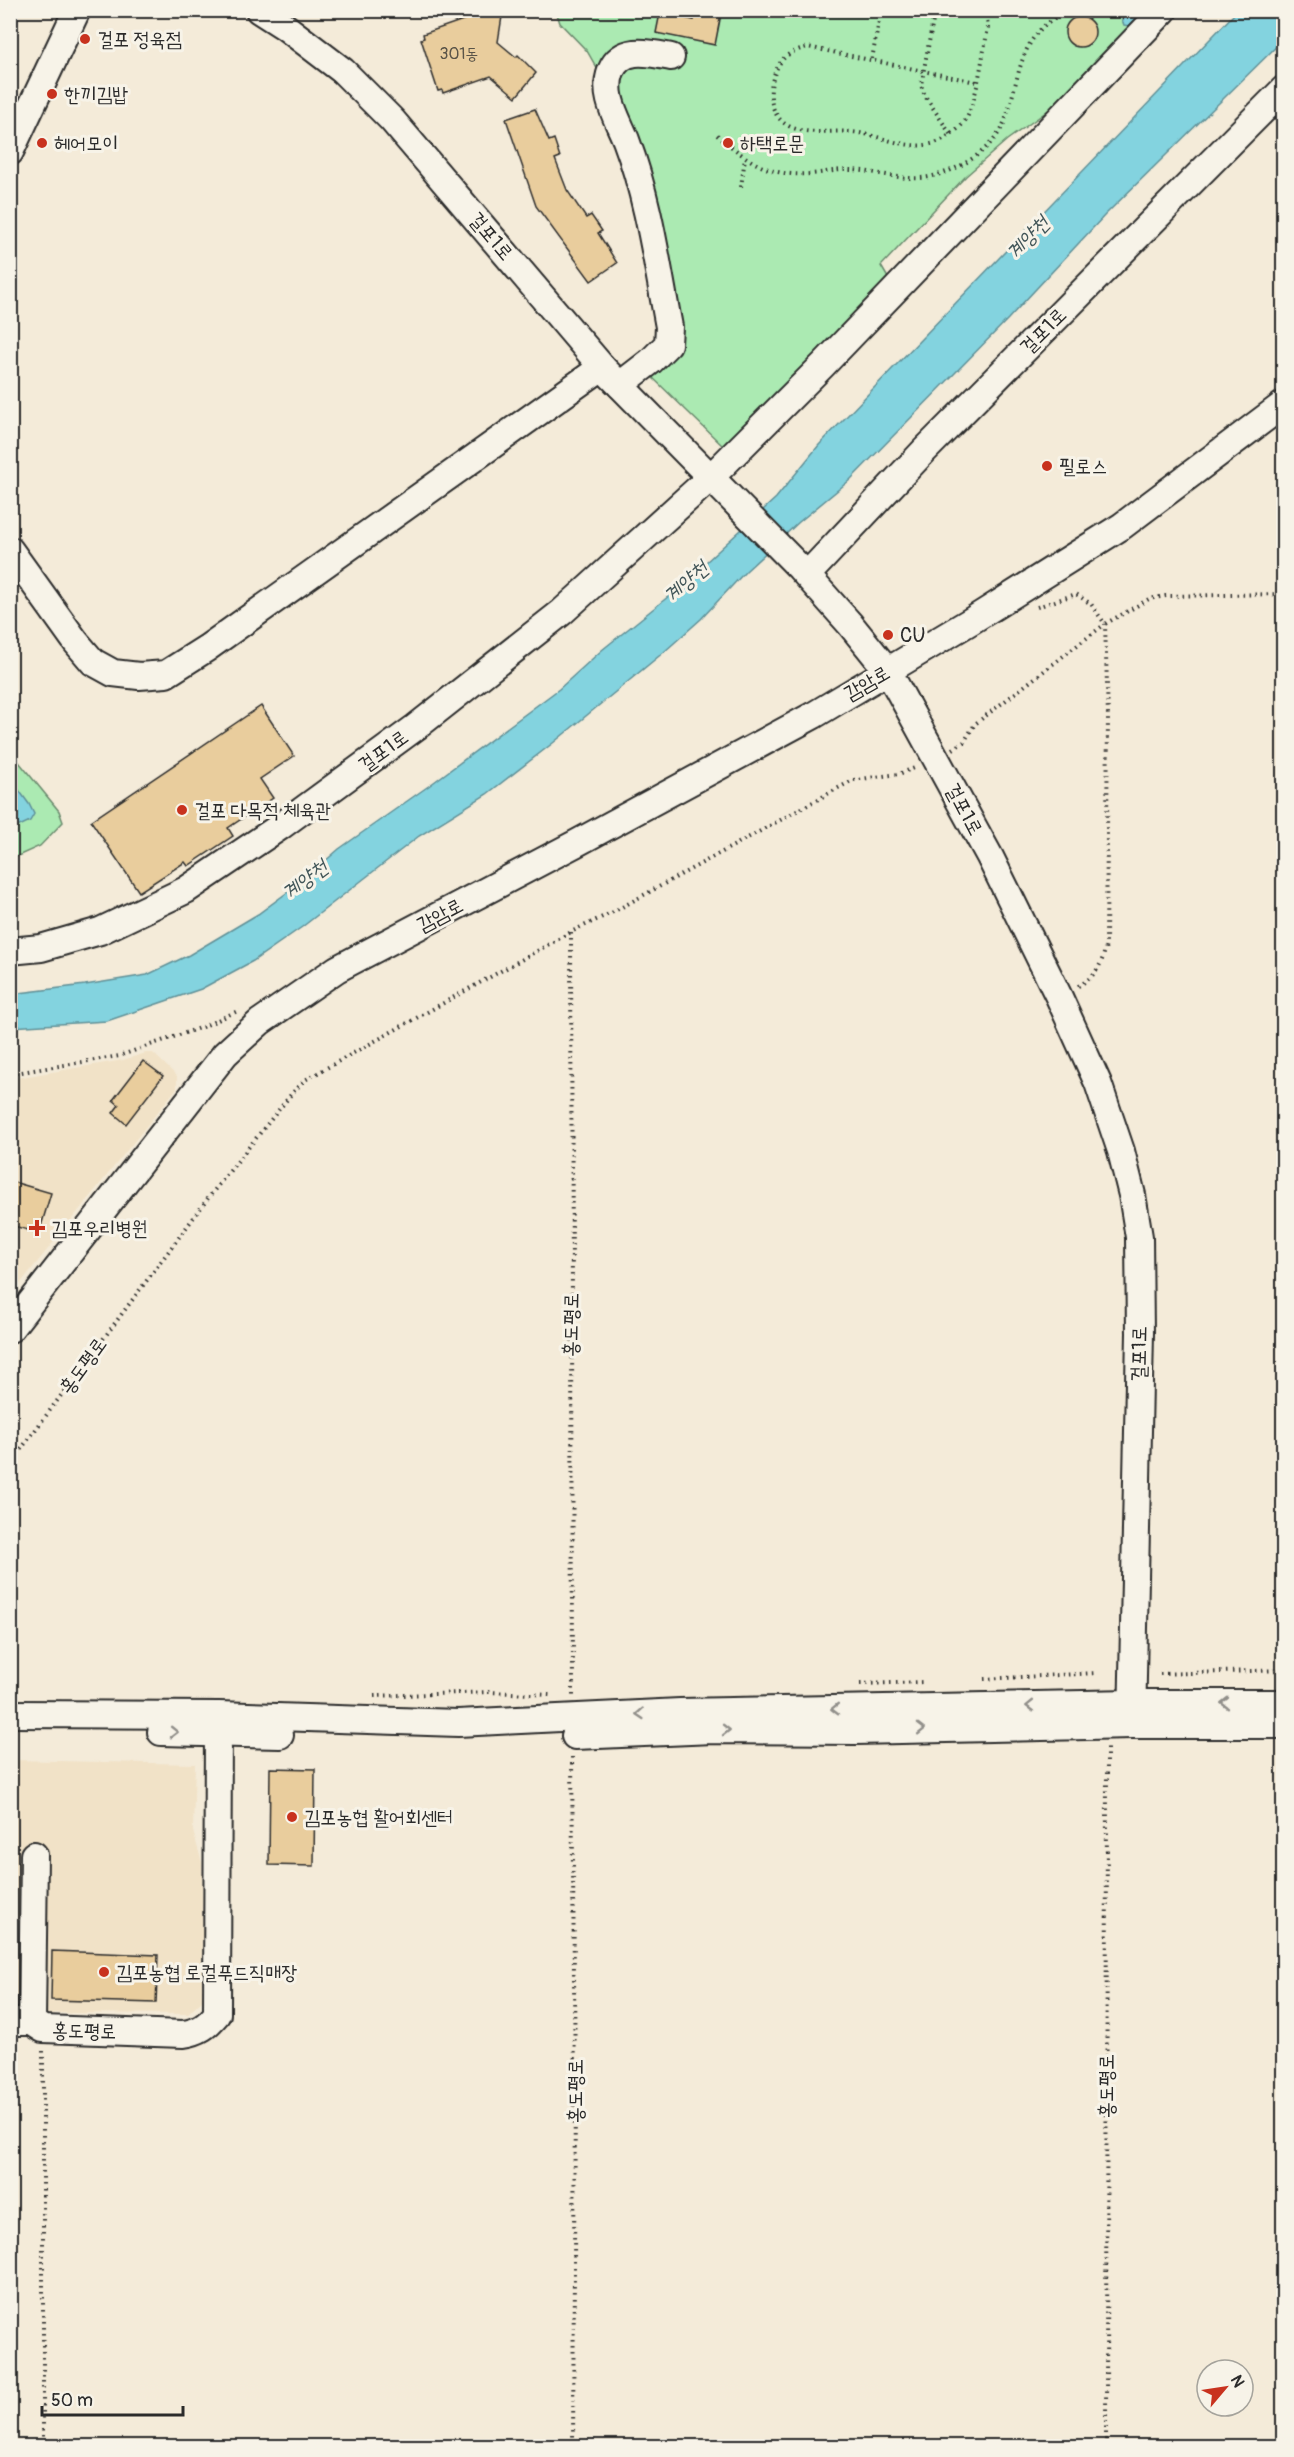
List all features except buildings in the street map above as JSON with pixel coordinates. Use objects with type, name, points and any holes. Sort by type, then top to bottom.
[{"type":"street","points":[[10,152],[77,10]]},
{"type":"street","name":"걸포1로","points":[[259,10],[343,71],[392,120],[602,367],[803,572],[888,671],[990,857],[1059,997],[1098,1083],[1121,1151],[1139,1237],[1140,1344],[1124,1718]]},
{"type":"street","points":[[716,482],[823,365],[1164,10]]},
{"type":"street","points":[[620,386],[651,362],[668,344],[669,327],[640,177],[607,96],[609,81],[612,69],[621,58],[633,52],[672,57]]},
{"type":"street","name":"걸포1로","points":[[803,572],[1284,89]]},
{"type":"street","points":[[10,550],[93,662],[113,673],[139,676],[165,674],[207,648],[602,367]]},
{"type":"street","name":"감암로","points":[[10,1329],[225,1054],[260,1022],[337,969],[814,715],[888,671],[1122,526],[1284,404]]},
{"type":"street","name":"걸포1로","points":[[10,951],[41,948],[100,931],[186,890],[272,832],[416,727],[562,612],[716,482]]},
{"type":"street","points":[[10,1714],[462,1739],[573,1717],[713,1730],[856,1731],[1124,1718],[1284,1703]]},
{"type":"street","points":[[1124,1718],[1284,1725]]},
{"type":"street","points":[[10,1730],[218,1724]]},
{"type":"street","name":"홍도평로","points":[[28,2024],[183,2034],[196,2032],[208,2025],[217,2014],[218,1724]]},
{"type":"street","points":[[28,2024],[34,1855]]},
{"type":"path","points":[[872,59],[882,10]]},
{"type":"path","points":[[935,10],[921,85],[925,96],[951,135]]},
{"type":"path","points":[[976,82],[808,46],[785,57],[775,73],[770,94],[772,106],[780,118],[792,128],[809,132],[850,131],[872,134],[912,147],[935,144],[951,135],[964,122],[973,106],[988,28],[987,18],[981,10]]},
{"type":"path","points":[[717,135],[745,158],[768,171],[789,175],[839,170],[876,172],[896,178],[914,179],[933,176],[958,167],[978,154],[993,140],[1003,124],[1016,75],[1033,37],[1045,26],[1076,10]]},
{"type":"path","points":[[741,187],[745,158]]},
{"type":"path","points":[[1027,612],[1076,594],[1091,604],[1105,624],[1108,716],[1106,945],[1103,963],[1089,980],[1059,997]]},
{"type":"path","points":[[1105,624],[1149,599],[1166,596],[1284,594]]},
{"type":"path","name":"홍도평로","points":[[10,1464],[212,1192],[305,1080],[571,932],[613,912],[854,780],[899,774],[937,759],[964,742],[975,723],[1105,624]]},
{"type":"path","name":"홍도평로","points":[[571,932],[575,2088],[573,2446]]},
{"type":"path","points":[[10,1074],[119,1056],[202,1028],[245,1007]]},
{"type":"path","points":[[1160,1674],[1284,1670]]},
{"type":"path","points":[[984,1679],[1097,1673]]},
{"type":"path","points":[[855,1685],[925,1682]]},
{"type":"path","points":[[364,1697],[490,1692],[561,1695]]},
{"type":"path","points":[[573,1717],[584,1695]]},
{"type":"path","name":"홍도평로","points":[[1107,2446],[1124,1718]]},
{"type":"path","name":"홍도평로","points":[[28,2024],[43,2446]]},
{"type":"shaded area","name":"김포우리병원","points":[[153,1053],[177,1076],[177,1088],[11,1295],[11,1079],[123,1060]]},
{"type":"shaded area","points":[[11,1760],[195,1764],[193,1831],[202,1863],[202,2001],[188,2014],[55,2013],[22,2032],[11,2032]]},
{"type":"green space","points":[[556,11],[1152,11],[1082,86],[1007,140],[966,176],[881,266],[891,283],[726,449],[652,377],[669,355],[620,109],[587,51],[560,23]]},
{"type":"green space","points":[[10,751],[59,811],[63,822],[40,846],[11,859]]},
{"type":"water","points":[[1124,11],[1145,11],[1129,26],[1124,25],[1122,20]]},
{"type":"water","name":"계양천","points":[[1237,11],[1283,11],[1283,40],[1105,215],[1008,319],[850,480],[799,522],[746,571],[701,619],[664,652],[487,794],[419,836],[302,927],[253,961],[201,989],[107,1021],[11,1027],[11,994],[147,975],[189,955],[258,914],[300,883],[339,849],[559,689],[602,650],[669,596],[776,498],[819,445]]},
{"type":"water","points":[[10,778],[34,814],[30,821],[11,830]]},
{"type":"place","name":"걸포 정육점","points":[[85,39]]},
{"type":"place","name":"한끼김밥","points":[[52,94]]},
{"type":"place","name":"헤어모이","points":[[42,143]]},
{"type":"place","name":"하택로문","points":[[728,143]]},
{"type":"place","name":"필로스","points":[[1047,466]]},
{"type":"place","name":"CU","points":[[888,635]]},
{"type":"place","name":"걸포 다목적 체육관","points":[[182,810]]},
{"type":"place","name":"김포우리병원","points":[[37,1228]]},
{"type":"place","name":"김포농협 활어회센터","points":[[292,1817]]},
{"type":"place","name":"김포농협 로컬푸드직매장","points":[[104,1972]]}]
